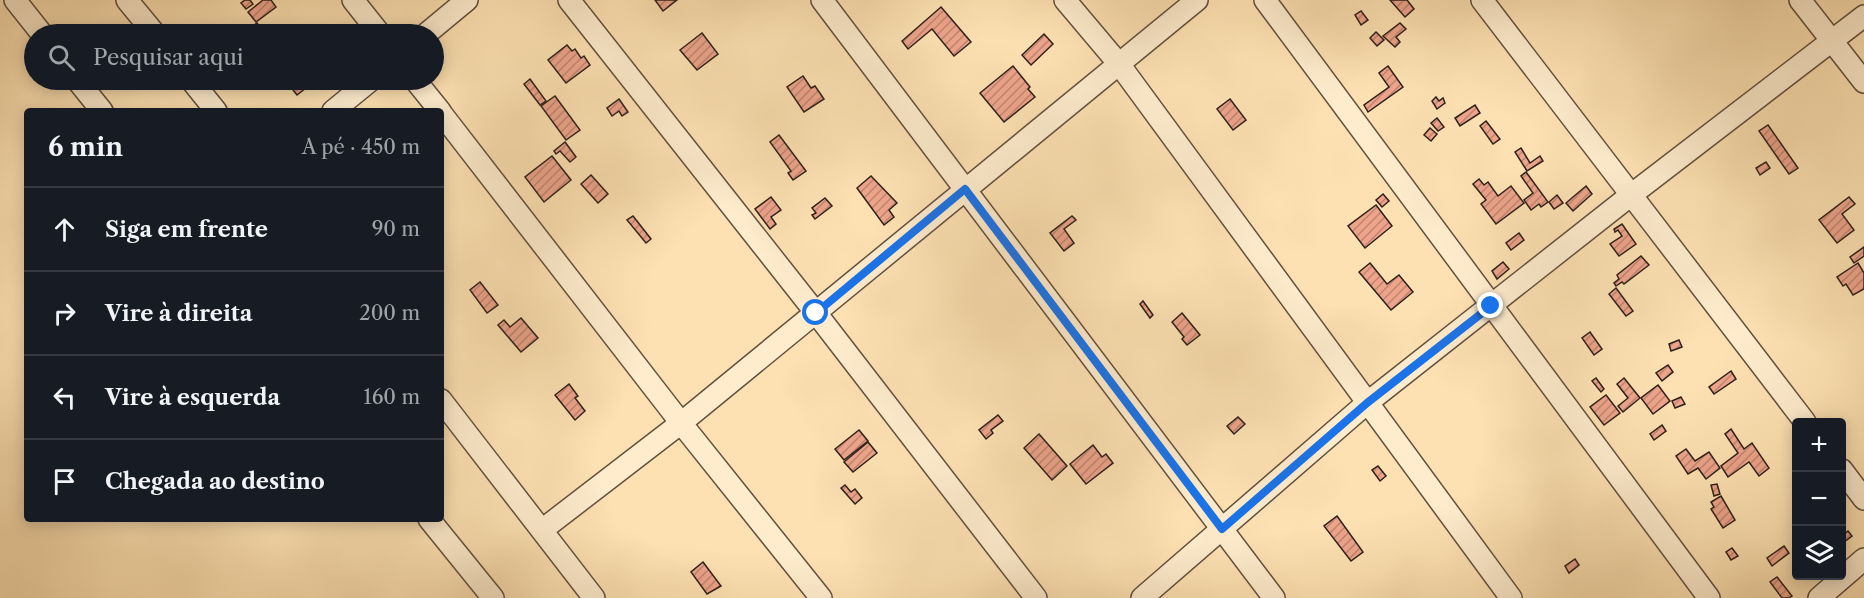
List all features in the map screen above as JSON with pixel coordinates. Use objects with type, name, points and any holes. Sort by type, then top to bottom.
[{"type":"street","points":[[15,0],[34,24]]},
{"type":"street","points":[[127,0],[147,24]]},
{"type":"street","points":[[353,0],[372,24]]},
{"type":"street","points":[[438,24],[467,0]]},
{"type":"street","points":[[569,0],[816,313],[1036,598]]},
{"type":"street","points":[[822,0],[1274,598]]},
{"type":"street","points":[[1065,0],[1119,64],[1511,598]]},
{"type":"street","points":[[542,530],[681,423],[1197,0]]},
{"type":"street","points":[[1264,0],[1709,598]]},
{"type":"street","points":[[1482,0],[1801,418]]},
{"type":"street","points":[[1800,0],[1864,82]]},
{"type":"street","points":[[1142,598],[1367,403],[1631,195],[1864,16]]},
{"type":"street","points":[[85,90],[100,108]]},
{"type":"street","points":[[199,90],[214,108]]},
{"type":"street","points":[[337,108],[359,90]]},
{"type":"street","points":[[423,90],[437,108]]},
{"type":"street","points":[[444,117],[681,423],[821,598]]},
{"type":"street","points":[[444,404],[594,598]]},
{"type":"street","points":[[1844,472],[1864,499]]},
{"type":"street","points":[[431,522],[493,598]]},
{"type":"street","points":[[1819,598],[1864,559]]},
{"type":"building","points":[[250,0],[253,4],[246,9],[241,3]]},
{"type":"building","points":[[263,0],[271,0],[276,7],[256,22],[248,12]]},
{"type":"building","points":[[655,0],[677,0],[663,11]]},
{"type":"building","points":[[1390,0],[1407,0],[1414,9],[1405,17]]},
{"type":"building","points":[[941,7],[971,42],[954,56],[932,29],[908,49],[902,41]]},
{"type":"building","points":[[1361,11],[1368,20],[1361,25],[1355,15]]},
{"type":"building","points":[[1400,23],[1406,29],[1396,37],[1400,42],[1395,47],[1383,36]]},
{"type":"building","points":[[1376,32],[1384,40],[1377,46],[1370,38]]},
{"type":"building","points":[[702,33],[718,54],[697,70],[680,50]]},
{"type":"building","points":[[1044,34],[1053,44],[1031,65],[1022,55]]},
{"type":"building","points":[[567,45],[572,51],[575,49],[581,58],[584,56],[590,65],[566,83],[548,60]]},
{"type":"building","points":[[1013,66],[1035,97],[1004,122],[980,93]]},
{"type":"building","points":[[1388,66],[1403,87],[1368,112],[1364,105],[1389,87],[1379,73]]},
{"type":"building","points":[[803,76],[811,88],[815,86],[824,99],[804,112],[787,87]]},
{"type":"building","points":[[530,79],[546,101],[540,105],[524,84]]},
{"type":"building","points":[[293,90],[303,90],[297,95]]},
{"type":"building","points":[[555,96],[580,130],[566,140],[541,106]]},
{"type":"building","points":[[1436,97],[1439,101],[1443,98],[1445,103],[1437,109],[1432,101]]},
{"type":"building","points":[[619,99],[628,112],[622,116],[619,111],[612,116],[607,108]]},
{"type":"building","points":[[1230,99],[1246,120],[1233,130],[1217,109]]},
{"type":"building","points":[[1475,105],[1480,113],[1460,126],[1455,118]]},
{"type":"building","points":[[1437,118],[1444,127],[1438,131],[1431,123]]},
{"type":"building","points":[[1486,121],[1500,139],[1493,144],[1480,126]]},
{"type":"building","points":[[1768,125],[1798,168],[1789,174],[1759,131]]},
{"type":"building","points":[[1430,128],[1437,134],[1431,141],[1424,135]]},
{"type":"building","points":[[779,135],[806,171],[793,180],[788,173],[791,171],[770,142]]},
{"type":"building","points":[[565,142],[576,157],[570,162],[560,151],[556,154],[554,151]]},
{"type":"building","points":[[1521,148],[1530,163],[1540,156],[1543,161],[1527,171],[1515,152]]},
{"type":"building","points":[[552,156],[571,180],[544,202],[525,177]]},
{"type":"building","points":[[1766,162],[1770,168],[1760,175],[1756,168]]},
{"type":"building","points":[[1526,172],[1548,202],[1541,207],[1539,204],[1531,210],[1524,200],[1533,193],[1521,176]]},
{"type":"building","points":[[591,175],[608,194],[598,203],[581,184]]},
{"type":"building","points":[[871,176],[897,203],[889,210],[894,217],[884,225],[857,188]]},
{"type":"building","points":[[1479,179],[1484,185],[1488,182],[1498,196],[1511,186],[1524,203],[1496,224],[1481,204],[1486,200],[1473,184]]},
{"type":"building","points":[[1586,186],[1592,194],[1573,211],[1566,203]]},
{"type":"building","points":[[1383,194],[1389,201],[1382,207],[1376,200]]},
{"type":"building","points":[[1557,195],[1563,203],[1554,209],[1549,202]]},
{"type":"building","points":[[771,197],[781,210],[771,217],[776,224],[770,229],[755,209]]},
{"type":"building","points":[[1849,197],[1855,204],[1842,214],[1854,230],[1837,243],[1819,220]]},
{"type":"building","points":[[825,198],[832,206],[815,219],[812,215],[816,213],[812,208]]},
{"type":"building","points":[[1376,205],[1392,226],[1365,248],[1348,226]]},
{"type":"building","points":[[633,216],[651,239],[646,243],[627,220]]},
{"type":"building","points":[[1072,216],[1076,220],[1064,229],[1074,243],[1064,251],[1050,233]]},
{"type":"building","points":[[1622,224],[1636,244],[1619,256],[1610,244],[1622,236],[1618,230],[1615,232],[1614,229]]},
{"type":"building","points":[[1519,233],[1524,240],[1511,250],[1506,243]]},
{"type":"building","points":[[1864,247],[1864,256],[1854,263],[1850,257]]},
{"type":"building","points":[[1641,256],[1649,265],[1624,284],[1622,282],[1616,286],[1614,283],[1619,279],[1617,275]]},
{"type":"building","points":[[1503,262],[1509,269],[1497,279],[1492,271]]},
{"type":"building","points":[[1370,263],[1387,284],[1399,275],[1413,292],[1391,310],[1359,272]]},
{"type":"building","points":[[1858,263],[1864,273],[1864,289],[1853,295],[1846,284],[1843,286],[1837,277]]},
{"type":"building","points":[[480,282],[498,305],[487,313],[470,290]]},
{"type":"building","points":[[1616,288],[1633,311],[1626,316],[1609,294]]},
{"type":"building","points":[[1143,301],[1153,315],[1150,318],[1140,304]]},
{"type":"building","points":[[1182,313],[1200,335],[1187,345],[1182,339],[1184,337],[1172,322]]},
{"type":"building","points":[[521,318],[538,338],[521,352],[498,325],[504,320],[510,327]]},
{"type":"building","points":[[1590,332],[1602,349],[1594,355],[1582,338]]},
{"type":"building","points":[[1679,340],[1682,347],[1671,351],[1669,344]]},
{"type":"building","points":[[1668,365],[1673,372],[1662,381],[1656,373]]},
{"type":"building","points":[[1731,371],[1736,379],[1714,394],[1709,387]]},
{"type":"building","points":[[1596,378],[1604,389],[1601,392],[1592,381]]},
{"type":"building","points":[[1624,378],[1640,398],[1623,412],[1618,406],[1628,398],[1617,384]]},
{"type":"building","points":[[569,384],[578,396],[575,398],[585,411],[575,420],[555,395]]},
{"type":"building","points":[[1658,385],[1670,401],[1653,414],[1641,398]]},
{"type":"building","points":[[1606,395],[1620,413],[1604,425],[1590,407]]},
{"type":"building","points":[[1681,397],[1685,404],[1675,408],[1672,401]]},
{"type":"building","points":[[998,415],[1003,421],[991,430],[993,433],[986,439],[979,430]]},
{"type":"building","points":[[1238,417],[1245,424],[1234,434],[1227,426]]},
{"type":"building","points":[[1662,425],[1666,431],[1654,440],[1650,434]]},
{"type":"building","points":[[1731,429],[1744,449],[1752,443],[1769,468],[1759,476],[1749,462],[1728,477],[1721,466],[1738,453],[1725,434]]},
{"type":"building","points":[[859,430],[868,441],[844,460],[835,449]]},
{"type":"building","points":[[1039,434],[1067,466],[1052,480],[1024,448]]},
{"type":"building","points":[[868,442],[877,453],[853,472],[844,462]]},
{"type":"building","points":[[1093,445],[1102,457],[1106,454],[1113,463],[1086,484],[1070,464]]},
{"type":"building","points":[[1686,449],[1695,461],[1709,452],[1720,468],[1706,479],[1698,468],[1688,474],[1676,456]]},
{"type":"building","points":[[1378,466],[1386,476],[1380,481],[1372,470]]},
{"type":"building","points":[[1717,484],[1720,494],[1714,496],[1711,485]]},
{"type":"building","points":[[845,485],[851,492],[855,489],[862,498],[855,504],[841,488]]},
{"type":"building","points":[[1721,496],[1735,520],[1723,528],[1711,509],[1714,507],[1711,502]]},
{"type":"building","points":[[1337,516],[1363,552],[1351,561],[1324,526]]},
{"type":"building","points":[[1848,531],[1852,536],[1846,540]]},
{"type":"building","points":[[1784,546],[1789,553],[1772,566],[1767,558]]},
{"type":"building","points":[[1732,548],[1738,556],[1731,560],[1726,552]]},
{"type":"building","points":[[1575,559],[1579,565],[1569,573],[1565,566]]},
{"type":"building","points":[[703,562],[721,586],[707,594],[691,572]]},
{"type":"building","points":[[1777,577],[1792,596],[1782,598],[1770,582]]},
{"type":"route","points":[[816,313],[965,189],[1222,529],[1367,403],[1491,306]]}]
